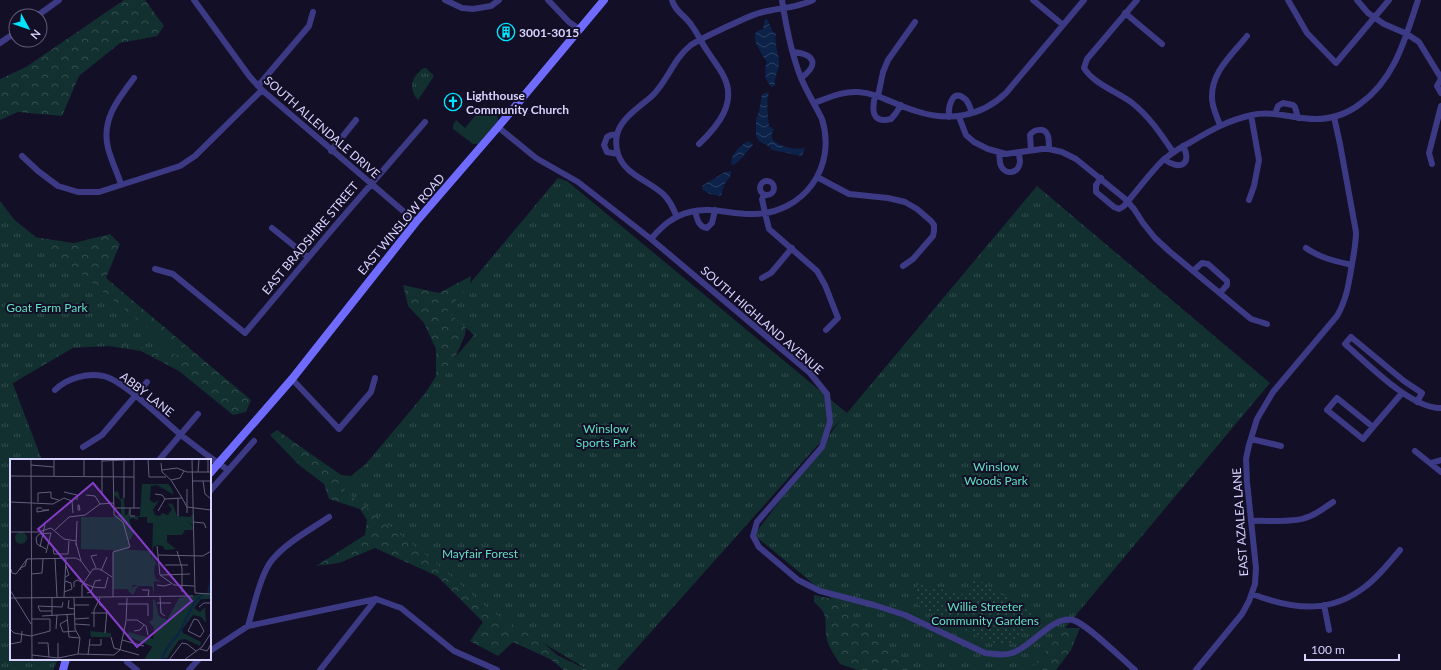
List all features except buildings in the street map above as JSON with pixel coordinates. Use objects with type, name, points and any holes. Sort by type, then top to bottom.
[{"type":"main road","name":"EAST WINSLOW ROAD","points":[[211,472],[292,379],[416,222],[604,0]]},
{"type":"main road","points":[[62,670],[66,660]]},
{"type":"street","points":[[48,8],[58,0]]},
{"type":"street","points":[[445,0],[462,8],[473,9],[491,6],[499,0]]},
{"type":"street","points":[[548,0],[569,22],[579,29]]},
{"type":"street","points":[[672,0],[675,9],[692,26],[727,82],[729,96],[723,117],[699,144]]},
{"type":"street","points":[[651,239],[667,223],[676,217],[695,211],[715,210],[753,214],[764,213],[785,207],[800,198],[810,188],[817,177],[825,159],[826,140],[822,119],[802,78],[793,52],[782,0]]},
{"type":"street","points":[[676,217],[670,203],[665,197],[626,167],[618,154],[617,134],[625,118],[658,90],[680,55],[700,40],[754,15],[805,4],[813,0]]},
{"type":"street","points":[[1033,0],[1063,25]]},
{"type":"street","points":[[814,103],[856,92],[876,96],[915,111],[937,116],[960,117],[972,113],[991,105],[1006,93],[1084,0]]},
{"type":"street","points":[[1137,0],[1087,59],[1084,68],[1089,75],[1125,98],[1142,112],[1155,126],[1173,152]]},
{"type":"street","points":[[1288,0],[1307,33],[1336,63],[1389,0]]},
{"type":"street","points":[[1357,0],[1365,10],[1375,18],[1389,27],[1407,34],[1419,42],[1441,78],[1437,86],[1441,93]]},
{"type":"street","points":[[1101,178],[1096,185],[1095,190],[1117,209],[1122,208],[1164,159],[1173,152],[1220,125],[1264,112],[1298,118],[1322,119],[1349,112],[1377,90],[1394,66],[1407,34],[1418,0]]},
{"type":"street","name":"SOUTH ALLENDALE DRIVE","points":[[197,1],[250,77],[260,88],[331,151],[416,222]]},
{"type":"street","points":[[22,156],[38,171],[58,186],[78,192],[99,192],[180,166],[195,156],[260,88],[309,26],[313,12]]},
{"type":"street","points":[[1126,13],[1162,44]]},
{"type":"street","points":[[900,105],[891,119],[882,120],[873,113],[872,110],[884,67],[915,22]]},
{"type":"street","points":[[1220,125],[1212,98],[1216,75],[1246,36]]},
{"type":"street","points":[[793,52],[805,54],[812,61],[813,64],[810,70],[802,78]]},
{"type":"street","points":[[121,184],[108,148],[107,124],[113,107],[134,78]]},
{"type":"street","points":[[949,117],[949,104],[952,99],[957,96],[965,99],[972,113]]},
{"type":"street","points":[[1275,114],[1281,104],[1288,104],[1295,107],[1298,118]]},
{"type":"street","points":[[1432,164],[1429,153],[1441,106]]},
{"type":"street","points":[[1249,200],[1254,186],[1259,160],[1251,115]]},
{"type":"street","points":[[960,117],[964,132],[969,138],[981,146],[999,153],[1018,153],[1031,150],[1049,149],[1069,155],[1101,178],[1128,202],[1155,238],[1193,271],[1252,319],[1267,324]]},
{"type":"street","name":"EAST AZALEA LANE","points":[[1196,670],[1237,622],[1247,607],[1252,594],[1256,568],[1246,471],[1247,452],[1260,412],[1273,392],[1332,323],[1341,308],[1348,290],[1356,247],[1356,232],[1334,117]]},
{"type":"street","points":[[331,151],[356,120]]},
{"type":"street","name":"EAST BRADSHIRE STREET","points":[[156,269],[173,274],[245,332],[424,122]]},
{"type":"street","name":"SOUTH HIGHLAND AVENUE","points":[[498,127],[536,158],[578,182],[651,239],[810,373],[827,394],[830,422],[822,447],[757,522],[753,536],[759,547],[798,580],[820,591],[874,605],[905,615],[985,653],[999,655],[1012,653],[1024,647],[1055,624],[1065,620],[1073,620],[1086,627],[1135,670]]},
{"type":"street","points":[[1031,150],[1030,135],[1035,130],[1039,130],[1047,134],[1049,149]]},
{"type":"street","points":[[617,134],[607,137],[604,145],[611,154],[618,154]]},
{"type":"street","points":[[1164,159],[1175,166],[1179,167],[1182,165],[1187,156],[1183,146]]},
{"type":"street","points":[[999,153],[1001,165],[1009,172],[1014,171],[1019,166],[1020,160],[1018,153]]},
{"type":"street","points":[[817,177],[850,194],[888,198],[905,202],[917,209],[935,225],[933,236],[913,259],[903,266]]},
{"type":"street","points":[[764,195],[762,199],[764,213],[769,229],[817,271],[825,286],[838,318],[826,330]]},
{"type":"street","points":[[695,211],[700,225],[707,228],[712,223],[715,210]]},
{"type":"street","points":[[272,228],[308,257]]},
{"type":"street","points":[[762,278],[771,273],[792,248]]},
{"type":"street","points":[[1306,248],[1315,255],[1352,265]]},
{"type":"street","points":[[1193,271],[1202,263],[1208,264],[1227,281],[1226,287],[1220,293]]},
{"type":"street","points":[[1417,402],[1422,393],[1404,381],[1351,337],[1345,344],[1402,393],[1417,402],[1441,408]]},
{"type":"street","name":"ABBY LANE","points":[[55,390],[60,384],[74,378],[89,375],[105,376],[120,384],[181,435],[218,463]]},
{"type":"street","points":[[292,379],[339,429],[371,392],[375,378]]},
{"type":"street","points":[[83,447],[102,435],[136,397],[147,382]]},
{"type":"street","points":[[1373,427],[1337,398],[1327,410],[1363,439],[1402,393]]},
{"type":"street","points":[[160,459],[198,414]]},
{"type":"street","points":[[1251,439],[1281,446]]},
{"type":"street","points":[[211,490],[254,441]]},
{"type":"street","points":[[1415,451],[1441,472]]},
{"type":"street","points":[[1431,463],[1441,460]]},
{"type":"street","points":[[218,463],[228,470]]},
{"type":"street","points":[[1251,521],[1304,519],[1333,502]]},
{"type":"street","points":[[248,626],[261,581],[271,560],[287,545],[328,517]]},
{"type":"street","points":[[1252,594],[1275,603],[1293,606],[1309,607],[1336,602],[1351,596],[1366,586],[1382,571],[1400,550]]},
{"type":"street","points":[[320,670],[376,599]]},
{"type":"street","points":[[211,650],[248,626],[376,599],[401,608],[454,651],[497,670]]},
{"type":"street","points":[[1324,605],[1329,630]]},
{"type":"street","points":[[126,660],[137,670]]},
{"type":"street","points":[[190,670],[198,660]]},
{"type":"green space","points":[[124,0],[145,0],[164,26],[157,36],[120,43],[79,76],[62,116],[18,112],[0,120],[0,79],[26,67]]},
{"type":"green space","points":[[426,68],[434,76],[418,100],[413,91],[412,83],[416,75]]},
{"type":"green space","points":[[484,105],[497,115],[498,121],[478,144],[473,144],[453,129],[453,125],[456,120],[465,128]]},
{"type":"green space","points":[[558,178],[567,181],[847,413],[1037,186],[1270,383],[1030,670],[918,670],[754,535],[842,418],[617,670],[588,670],[492,612],[431,559],[344,490],[474,335],[447,311]]},
{"type":"green space","name":"Goat Farm Park","points":[[0,201],[27,236],[74,243],[110,234],[120,244],[106,278],[251,400],[246,412],[233,415],[179,371],[141,351],[83,342],[8,386],[0,336]]},
{"type":"green space","name":"Goat Farm Park","points":[[0,208],[182,356],[133,345],[69,348],[11,379],[42,459],[10,459],[10,660],[58,660],[53,670],[0,670]]},
{"type":"green space","name":"Mayfair Forest","points":[[471,276],[465,335],[443,386],[521,623],[557,655],[588,670],[564,670],[550,659],[513,642],[498,656],[470,641],[483,622],[437,576],[375,548],[339,563],[316,566],[365,535],[367,520],[360,509],[329,499],[324,484],[299,465],[270,435],[277,430],[341,475],[351,476],[400,435],[436,376],[436,349],[424,323],[408,306],[403,285],[439,293]]},
{"type":"green space","name":"Willie Streeter Community Gardens","points":[[975,578],[1034,613],[1022,633],[1012,643],[998,645],[989,642],[921,607],[913,599],[918,584],[966,595]]},
{"type":"green space","points":[[814,595],[879,609],[986,670],[857,670],[840,664],[829,645],[826,633],[825,615],[814,602]]},
{"type":"green space","points":[[1061,628],[1080,628],[1071,650],[1056,670],[1001,670]]},
{"type":"water","points":[[765,19],[767,19],[773,32],[776,34],[779,59],[775,85],[772,87],[767,81],[765,75],[767,62],[755,41],[755,35],[758,31],[763,29]]},
{"type":"water","points":[[768,92],[769,126],[774,129],[772,139],[775,142],[787,147],[796,149],[805,148],[802,156],[772,150],[759,141],[756,136],[756,119],[759,112],[762,94]]},
{"type":"water","points":[[749,141],[753,145],[740,160],[734,165],[731,164],[731,160],[737,150]]},
{"type":"water","points":[[731,171],[731,175],[724,185],[721,196],[710,194],[703,190],[702,186],[725,172]]},
{"type":"place","name":"3001-3015","points":[[506,32]]},
{"type":"place","name":"Lighthouse Community Church","points":[[453,102]]},
{"type":"park label","name":"Winslow Sports Park","points":[[606,435]]},
{"type":"park label","name":"Winslow Woods Park","points":[[996,473]]}]
